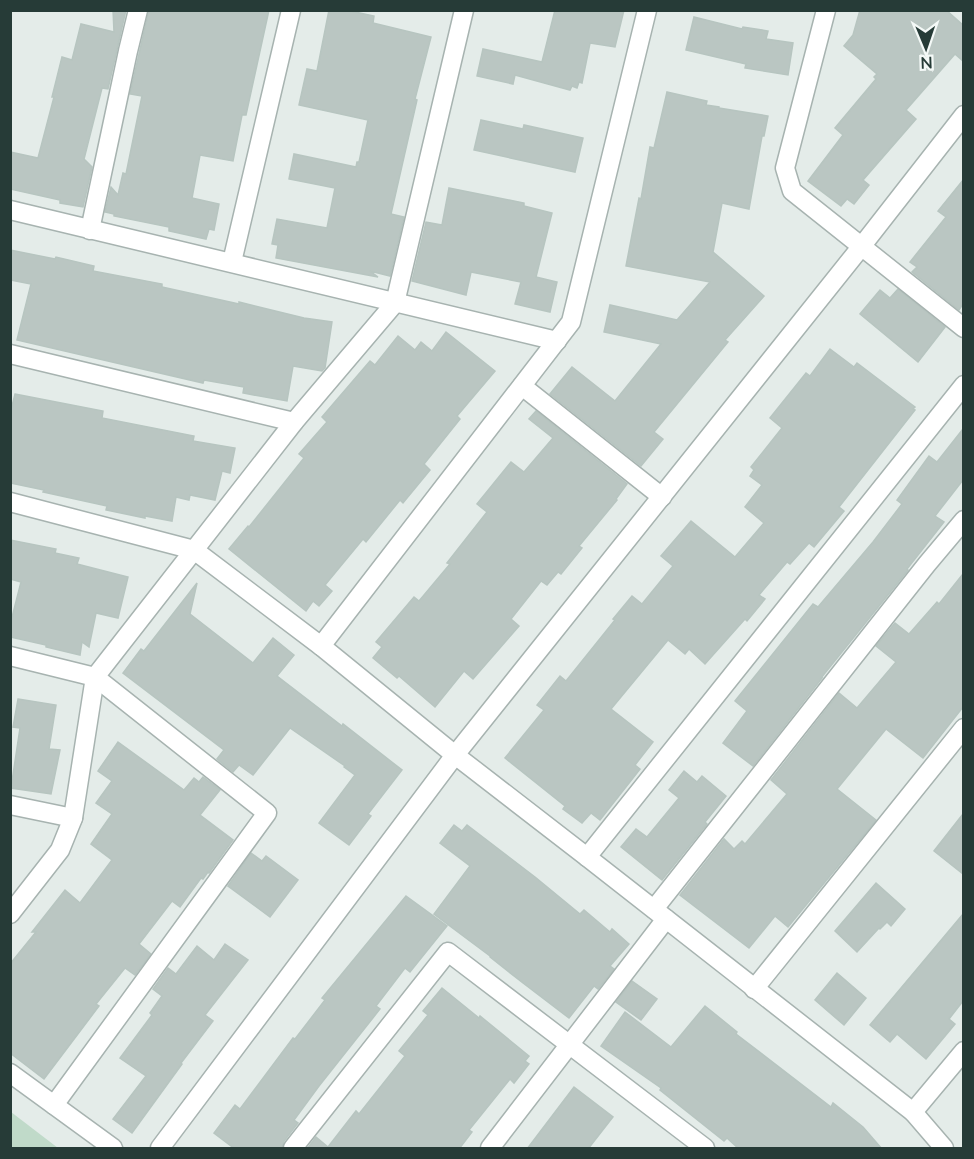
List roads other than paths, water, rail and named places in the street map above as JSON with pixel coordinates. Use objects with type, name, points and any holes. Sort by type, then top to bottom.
[{"type":"street","points":[[90,230],[138,10]]},
{"type":"street","points":[[232,262],[291,10]]},
{"type":"street","points":[[10,914],[60,849],[73,818],[95,677],[294,422],[395,303],[464,10]]},
{"type":"street","points":[[321,646],[571,322],[647,10]]},
{"type":"street","points":[[826,10],[785,168],[792,191],[963,328]]},
{"type":"street","points":[[160,1149],[455,755],[861,247],[963,115]]},
{"type":"street","points":[[10,210],[557,341]]},
{"type":"street","points":[[10,354],[294,422]]},
{"type":"street","points":[[587,857],[963,385]]},
{"type":"street","points":[[522,386],[662,496]]},
{"type":"street","points":[[10,501],[194,550],[321,646],[455,755],[913,1112],[944,1149]]},
{"type":"street","points":[[490,1149],[569,1044],[660,914],[913,582],[963,520]]},
{"type":"street","points":[[10,656],[95,677],[267,813],[54,1105]]},
{"type":"street","points":[[754,989],[963,728]]},
{"type":"street","points":[[10,805],[73,818]]},
{"type":"street","points":[[293,1149],[448,952],[569,1044],[693,1145]]},
{"type":"street","points":[[913,1112],[963,1052]]},
{"type":"street","points":[[10,1073],[113,1149]]}]
